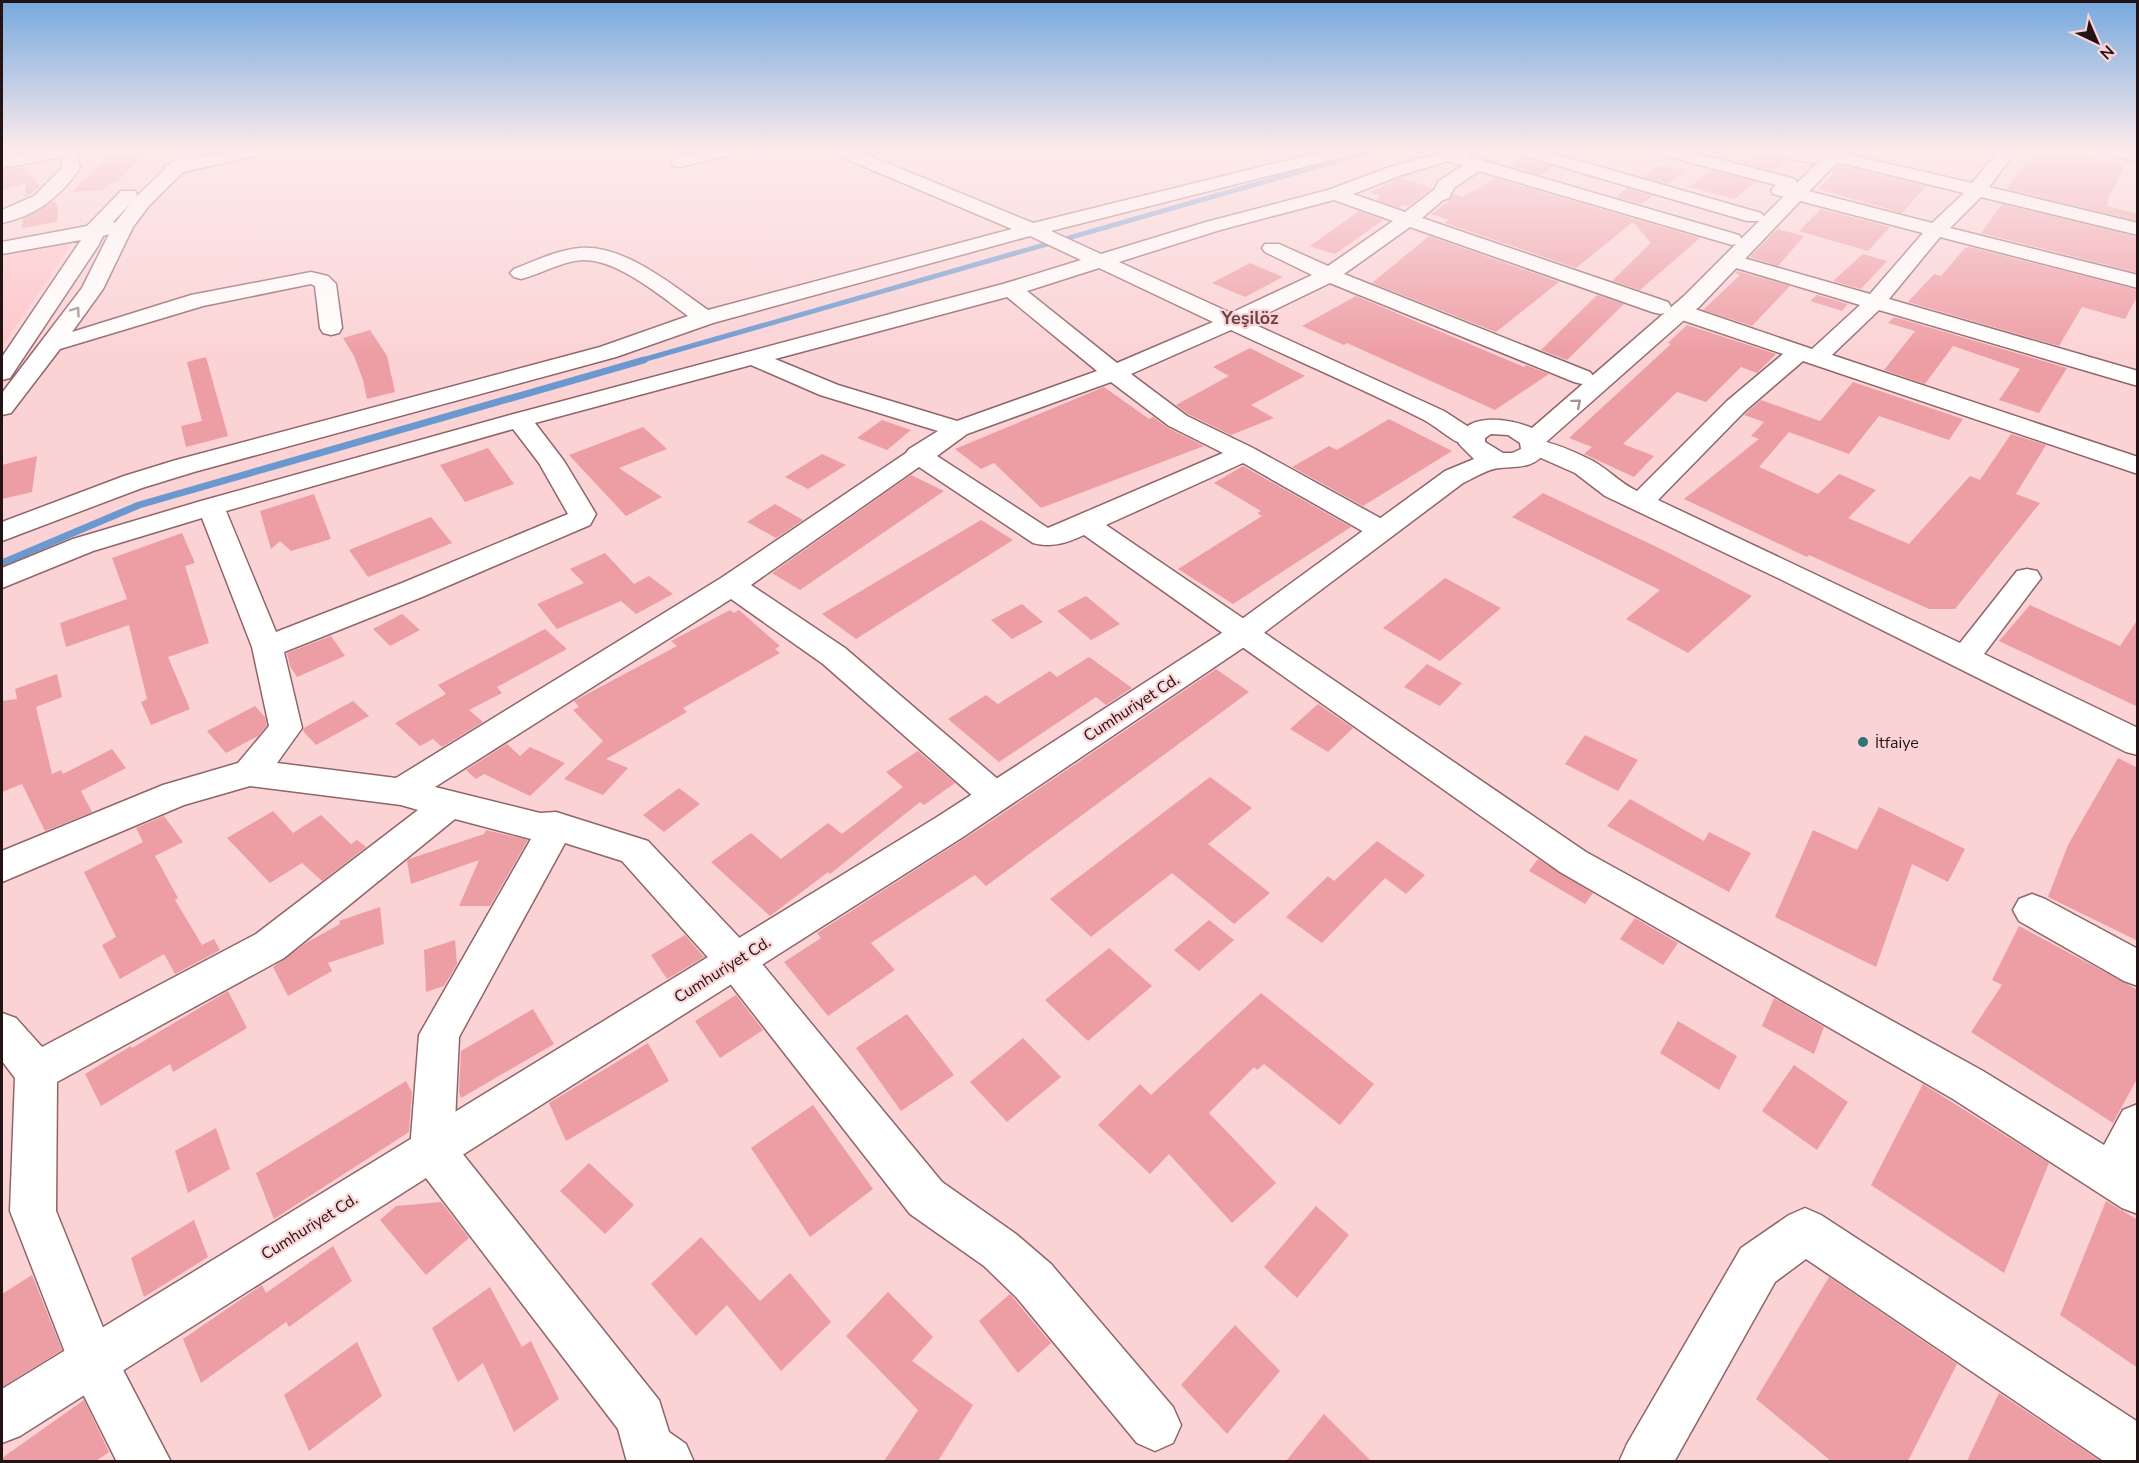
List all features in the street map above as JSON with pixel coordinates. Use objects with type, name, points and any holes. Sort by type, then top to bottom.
[{"type":"street","points":[[2,373],[88,246],[95,230],[105,219]]},
{"type":"street","points":[[2,408],[92,289],[128,219]]},
{"type":"street","points":[[1006,219],[1435,416],[1472,442],[1482,454],[1553,472],[1593,487],[1614,490]]},
{"type":"street","points":[[2,532],[133,482],[185,466],[608,352],[705,318],[1081,219]]},
{"type":"street","points":[[2,579],[83,545],[211,507],[519,420],[756,359],[1011,289],[1090,258],[1239,219]]},
{"type":"street","points":[[1667,219],[1732,239]]},
{"type":"street","points":[[1427,498],[1444,471],[1472,442],[1472,436],[1477,431],[1519,435],[1670,309],[1752,219]]},
{"type":"street","points":[[1519,435],[1582,377],[1733,261],[1765,219]]},
{"type":"street","points":[[1898,219],[2138,282]]},
{"type":"street","points":[[1641,502],[1736,406],[1874,303],[1947,219]]},
{"type":"street","points":[[2098,219],[2138,229]]},
{"type":"street","points":[[401,792],[731,585],[918,454],[958,429],[1114,373],[1229,322],[1329,275],[1407,220],[2138,466]]},
{"type":"street","points":[[2,248],[123,226]]},
{"type":"street","points":[[2,234],[22,244]]},
{"type":"street","points":[[1272,248],[1329,275],[1582,377]]},
{"type":"street","points":[[520,273],[569,257],[584,254],[602,256],[642,275],[705,318]]},
{"type":"street","points":[[1733,261],[2138,379]]},
{"type":"street","points":[[52,344],[199,300],[311,278],[321,280],[325,284],[331,328]]},
{"type":"street","points":[[1011,289],[1114,373],[1178,421],[1244,453],[1381,530]]},
{"type":"street","points":[[756,359],[829,390],[958,429]]},
{"type":"street","points":[[1404,401],[1425,403],[1519,435],[1584,467],[1614,490],[2138,743]]},
{"type":"street","points":[[267,647],[580,519],[582,514],[551,461],[519,420]]},
{"type":"street","name":"Cumhuriyet Cd.","points":[[2,1418],[996,796],[1242,634],[1454,477],[1498,459],[1526,458],[1534,450],[1519,435]]},
{"type":"street","points":[[918,454],[950,478],[1043,537],[1058,536],[1087,524],[1244,453]]},
{"type":"street","points":[[211,507],[267,647],[286,728],[250,773]]},
{"type":"street","points":[[1087,524],[1242,634],[1573,862],[1968,1085],[2125,1183],[2138,1125]]},
{"type":"street","points":[[1965,658],[2027,578]]},
{"type":"street","points":[[731,585],[834,657],[996,796]]},
{"type":"street","points":[[2,867],[175,794],[250,773],[401,792],[540,827],[556,826],[635,851],[735,960],[926,1198],[1000,1250],[1034,1281],[1155,1425]]},
{"type":"street","points":[[36,1072],[270,946],[449,804]]},
{"type":"street","points":[[556,826],[439,1035],[432,1150],[641,1418],[647,1457]]},
{"type":"street","points":[[2032,910],[2138,969]]},
{"type":"street","points":[[2,1031],[36,1072],[33,1211],[92,1361],[145,1461]]},
{"type":"street","points":[[1645,1461],[1758,1265],[1805,1232],[2138,1453]]},
{"type":"shaded area","points":[[76,238],[2,346],[2,252]]},
{"type":"building","points":[[23,219],[57,219],[57,222],[22,228]]},
{"type":"building","points":[[1347,219],[1383,220],[1335,254],[1310,246]]},
{"type":"building","points":[[1447,219],[1636,219],[1700,238],[1640,290],[1612,281],[1651,243],[1633,222],[1576,268],[1445,223],[1449,220]]},
{"type":"building","points":[[1811,219],[1860,219],[1890,227],[1868,251],[1799,231]]},
{"type":"building","points":[[1991,219],[2065,219],[2138,237],[2138,273],[1981,233]]},
{"type":"building","points":[[1777,229],[1804,236],[1778,266],[1750,257]]},
{"type":"building","points":[[1429,236],[1559,282],[1496,332],[1372,283]]},
{"type":"building","points":[[1970,247],[2138,290],[2138,295],[2125,319],[2082,307],[2059,346],[1908,302],[1934,274],[1941,276],[1965,248]]},
{"type":"building","points":[[1863,254],[1887,261],[1861,289],[1833,281]]},
{"type":"building","points":[[1250,263],[1283,277],[1245,297],[1212,283]]},
{"type":"building","points":[[1737,271],[1790,286],[1752,326],[1703,310],[1740,275],[1735,273]]},
{"type":"building","points":[[1597,295],[1624,304],[1567,360],[1541,350]]},
{"type":"building","points":[[1817,295],[1848,304],[1842,311],[1810,301]]},
{"type":"building","points":[[1356,296],[1524,367],[1526,365],[1549,374],[1495,410],[1347,343],[1344,345],[1302,326]]},
{"type":"building","points":[[1894,317],[2067,368],[2039,413],[1999,400],[2020,369],[1953,346],[1925,384],[1884,370],[1915,331],[1888,323]]},
{"type":"building","points":[[1687,325],[1776,354],[1757,373],[1741,367],[1706,402],[1677,392],[1623,444],[1654,456],[1634,477],[1584,454],[1592,447],[1569,438],[1671,344],[1668,343]]},
{"type":"building","points":[[370,330],[387,356],[395,392],[367,399],[354,356],[343,338]]},
{"type":"building","points":[[1250,348],[1305,376],[1251,405],[1274,418],[1231,435],[1188,414],[1176,405],[1229,376],[1213,367]]},
{"type":"building","points":[[206,357],[228,436],[186,447],[181,426],[202,421],[187,362]]},
{"type":"building","points":[[1853,382],[1963,419],[1949,440],[1879,416],[1849,454],[1789,432],[1759,467],[1818,494],[1839,474],[1876,490],[1848,518],[1909,544],[1970,476],[1980,480],[2011,434],[2046,445],[2016,494],[2040,503],[1955,609],[1929,609],[1809,555],[1807,557],[1684,499],[1759,439],[1751,436],[1764,422],[1744,415],[1761,400],[1820,421]]},
{"type":"building","points":[[1104,387],[1149,419],[1153,417],[1168,428],[1204,446],[1041,508],[994,463],[981,469],[955,449]]},
{"type":"building","points":[[1389,419],[1452,451],[1363,506],[1292,467],[1329,446],[1337,450]]},
{"type":"building","points":[[882,420],[911,430],[887,450],[857,438]]},
{"type":"building","points":[[643,427],[667,449],[619,468],[662,497],[626,516],[569,455]]},
{"type":"building","points":[[488,448],[514,484],[465,502],[440,465]]},
{"type":"building","points":[[822,454],[846,465],[808,489],[785,477]]},
{"type":"building","points":[[37,456],[32,492],[2,499],[2,465]]},
{"type":"building","points":[[1243,466],[1351,527],[1233,604],[1178,569],[1262,516],[1257,513],[1261,511],[1214,483]]},
{"type":"building","points":[[911,475],[944,491],[800,590],[772,573]]},
{"type":"building","points":[[1543,493],[1661,549],[1752,596],[1688,653],[1626,619],[1660,590],[1512,517]]},
{"type":"building","points":[[314,494],[331,539],[291,551],[280,541],[271,549],[260,511]]},
{"type":"building","points":[[775,504],[803,520],[776,538],[747,522]]},
{"type":"building","points":[[431,517],[452,543],[368,577],[349,550]]},
{"type":"building","points":[[981,520],[1013,540],[856,639],[822,614]]},
{"type":"building","points":[[182,533],[195,563],[185,566],[209,643],[168,657],[190,709],[151,725],[141,702],[147,699],[129,625],[66,647],[60,623],[127,599],[112,558]]},
{"type":"building","points":[[605,553],[634,584],[649,576],[673,594],[636,614],[621,601],[557,629],[537,604],[584,583],[570,569]]},
{"type":"building","points":[[1445,578],[1501,608],[1440,661],[1383,628]]},
{"type":"building","points":[[1086,596],[1120,624],[1091,640],[1057,611]]},
{"type":"building","points":[[1022,604],[1043,622],[1012,639],[991,620]]},
{"type":"building","points":[[2030,605],[2120,646],[2138,619],[2138,707],[1999,641]]},
{"type":"building","points":[[730,610],[734,613],[739,610],[780,646],[775,649],[780,653],[683,708],[687,712],[606,759],[628,768],[603,795],[564,779],[603,741],[573,710],[579,707],[574,701],[677,646],[671,641]]},
{"type":"building","points":[[402,614],[420,630],[390,646],[373,629]]},
{"type":"building","points":[[545,629],[567,649],[497,687],[502,693],[469,710],[483,722],[442,747],[433,739],[420,746],[395,723],[446,694],[438,685]]},
{"type":"building","points":[[331,636],[345,656],[297,677],[290,666],[287,653]]},
{"type":"building","points":[[1089,657],[1132,688],[1106,705],[1096,697],[999,762],[948,719],[986,695],[998,704],[1050,671],[1057,677]]},
{"type":"building","points":[[1427,664],[1462,683],[1440,706],[1404,687]]},
{"type":"building","points":[[1216,669],[1249,692],[986,886],[975,875],[871,943],[895,970],[828,1016],[784,962],[821,938],[817,933],[984,826]]},
{"type":"building","points":[[57,674],[62,697],[36,707],[52,774],[61,770],[63,774],[112,749],[126,768],[81,791],[92,812],[45,831],[22,784],[2,792],[2,701],[17,699],[15,689]]},
{"type":"building","points":[[353,701],[369,716],[316,745],[303,731],[304,728]]},
{"type":"building","points":[[1318,704],[1353,728],[1328,752],[1290,729]]},
{"type":"building","points":[[255,706],[265,717],[267,725],[258,736],[226,753],[207,731]]},
{"type":"building","points":[[1585,735],[1638,760],[1618,791],[1565,764]]},
{"type":"building","points":[[507,744],[520,756],[530,747],[565,763],[530,796],[484,774],[476,779],[466,770]]},
{"type":"building","points":[[918,751],[955,783],[924,805],[920,802],[830,874],[828,872],[770,916],[711,862],[751,833],[781,859],[828,823],[842,834],[903,787],[886,772]]},
{"type":"building","points":[[2118,758],[2138,768],[2138,941],[2048,897],[2068,845]]},
{"type":"building","points":[[1210,777],[1252,808],[1208,844],[1270,893],[1234,924],[1172,873],[1091,937],[1050,899]]},
{"type":"building","points":[[679,788],[700,804],[664,832],[643,815]]},
{"type":"building","points":[[1630,799],[1704,841],[1709,832],[1751,853],[1729,892],[1607,826]]},
{"type":"building","points":[[1879,807],[1965,849],[1948,882],[1912,864],[1876,967],[1775,917],[1813,830],[1857,850]]},
{"type":"building","points":[[273,811],[293,833],[321,815],[351,844],[357,840],[366,847],[322,881],[302,863],[270,883],[227,838]]},
{"type":"building","points":[[164,816],[183,842],[155,856],[178,898],[175,900],[202,945],[214,939],[220,950],[175,974],[164,954],[120,979],[102,945],[116,937],[84,872],[143,842],[136,828]]},
{"type":"building","points":[[486,830],[528,840],[490,906],[459,906],[479,860],[411,884],[407,861],[409,859],[484,834]]},
{"type":"building","points":[[1377,841],[1425,875],[1406,894],[1385,878],[1322,943],[1286,917],[1328,876],[1334,881]]},
{"type":"building","points":[[1538,859],[1593,893],[1585,904],[1529,871]]},
{"type":"building","points":[[380,907],[384,944],[328,963],[332,971],[288,996],[273,967],[306,943],[340,924],[339,921]]},
{"type":"building","points":[[1635,918],[1678,943],[1663,965],[1620,939]]},
{"type":"building","points":[[1209,920],[1234,940],[1199,971],[1174,950]]},
{"type":"building","points":[[2019,926],[2138,990],[2138,1077],[2113,1123],[1971,1032],[2002,985],[1992,980]]},
{"type":"building","points":[[685,935],[704,957],[667,979],[651,955]]},
{"type":"building","points":[[455,940],[457,964],[444,986],[426,992],[424,950]]},
{"type":"building","points":[[1109,948],[1152,986],[1088,1041],[1045,1000]]},
{"type":"building","points":[[228,991],[247,1028],[173,1072],[170,1064],[101,1106],[85,1074]]},
{"type":"building","points":[[1261,993],[1374,1084],[1340,1125],[1264,1064],[1257,1070],[1254,1067],[1209,1113],[1276,1183],[1232,1223],[1169,1154],[1150,1174],[1098,1125],[1140,1084],[1151,1095]]},
{"type":"building","points":[[736,995],[763,1030],[720,1058],[695,1021]]},
{"type":"building","points":[[1774,998],[1824,1027],[1814,1054],[1762,1026]]},
{"type":"building","points":[[533,1009],[554,1044],[461,1098],[459,1092],[461,1051]]},
{"type":"building","points":[[907,1014],[954,1075],[901,1111],[856,1048]]},
{"type":"building","points":[[1678,1021],[1737,1056],[1719,1090],[1660,1053]]},
{"type":"building","points":[[1023,1038],[1061,1077],[1007,1122],[970,1082]]},
{"type":"building","points":[[648,1043],[669,1081],[566,1141],[549,1103]]},
{"type":"building","points":[[1794,1065],[1848,1102],[1817,1150],[1762,1111]]},
{"type":"building","points":[[406,1081],[412,1092],[409,1132],[274,1219],[256,1173]]},
{"type":"building","points":[[1923,1084],[2049,1163],[2004,1273],[1871,1185]]},
{"type":"building","points":[[813,1105],[873,1189],[810,1237],[751,1148]]},
{"type":"building","points":[[216,1128],[230,1169],[188,1193],[175,1151]]},
{"type":"building","points":[[589,1163],[634,1205],[605,1234],[560,1191]]},
{"type":"building","points":[[2106,1201],[2138,1220],[2138,1368],[2060,1315]]},
{"type":"building","points":[[441,1202],[469,1238],[426,1275],[380,1220],[396,1206]]},
{"type":"building","points":[[1316,1206],[1349,1235],[1297,1298],[1264,1267]]},
{"type":"building","points":[[194,1220],[208,1257],[144,1297],[131,1258]]},
{"type":"building","points":[[701,1237],[760,1301],[790,1273],[831,1322],[781,1371],[727,1305],[696,1336],[651,1284]]},
{"type":"building","points":[[333,1246],[352,1281],[289,1327],[286,1322],[201,1383],[183,1339],[262,1285],[266,1293]]},
{"type":"building","points":[[32,1275],[62,1350],[2,1387],[2,1294]]},
{"type":"building","points":[[1829,1277],[1957,1364],[1908,1461],[1831,1461],[1756,1399]]},
{"type":"building","points":[[490,1287],[522,1347],[531,1341],[559,1399],[514,1432],[483,1363],[458,1382],[432,1328]]},
{"type":"building","points":[[888,1292],[933,1337],[912,1361],[973,1405],[938,1461],[884,1461],[918,1410],[846,1336]]},
{"type":"building","points":[[1010,1294],[1051,1343],[1018,1373],[979,1321]]},
{"type":"building","points":[[1235,1325],[1280,1371],[1227,1434],[1181,1385]]},
{"type":"building","points":[[357,1342],[382,1396],[309,1451],[284,1395]]},
{"type":"building","points":[[1999,1393],[2100,1461],[1967,1461]]},
{"type":"building","points":[[84,1400],[109,1452],[96,1461],[2,1461],[2,1458]]},
{"type":"building","points":[[1324,1414],[1371,1461],[1286,1461]]},
{"type":"waterway","points":[[639,361],[1134,219]]},
{"type":"waterway","points":[[2,563],[139,505],[644,360]]},
{"type":"place","name":"İtfaiye","points":[[1863,742]]},
{"type":"district","name":"Yeşilöz","points":[[1250,318]]}]
